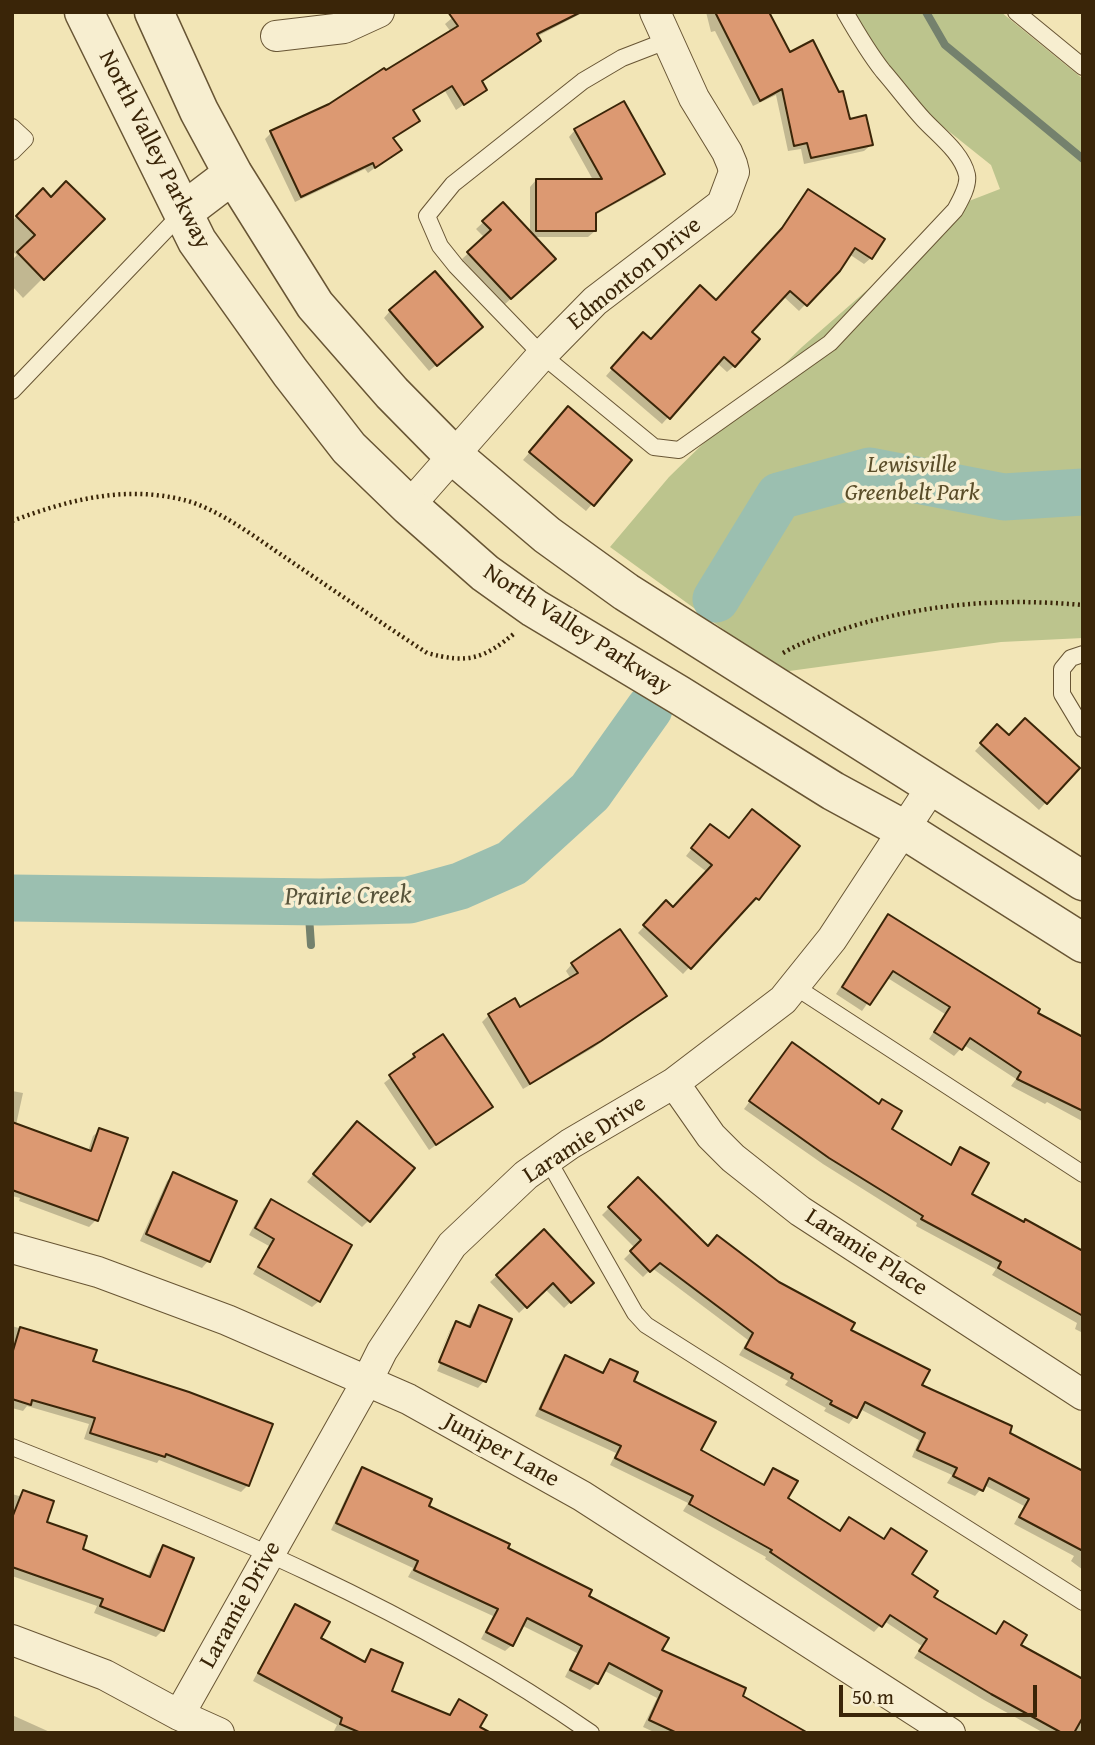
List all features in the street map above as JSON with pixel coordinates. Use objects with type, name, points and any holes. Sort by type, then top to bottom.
[{"type":"street","name":"North Valley Parkway","points":[[84,12],[197,240],[290,372],[349,448],[409,506],[485,573],[534,608],[833,791],[903,829],[1083,943]]},
{"type":"street","points":[[154,12],[199,111],[233,174],[315,306],[392,393],[454,456],[547,535],[626,592],[1083,881]]},
{"type":"street","points":[[276,36],[344,28],[379,12]]},
{"type":"street","name":"Edmonton Drive","points":[[409,506],[542,355],[595,301],[722,204],[734,172],[727,152],[694,98],[655,12]]},
{"type":"street","points":[[183,212],[233,174]]},
{"type":"street","name":"Laramie Drive","points":[[179,1715],[382,1351],[452,1245],[526,1175],[674,1083],[783,1000],[832,939],[933,785]]},
{"type":"street","name":"Laramie Place","points":[[674,1083],[711,1136],[800,1211],[1083,1395]]},
{"type":"street","name":"Juniper Lane","points":[[12,1248],[97,1272],[227,1320],[408,1399],[582,1496],[950,1733]]},
{"type":"street","points":[[12,1640],[105,1675],[219,1733]]},
{"type":"lane","points":[[666,41],[622,58],[583,81],[453,184],[427,216],[440,246],[456,266],[542,355],[654,447],[680,450],[830,343],[955,210],[967,180],[964,169],[946,142],[924,120],[869,52],[845,12]]},
{"type":"lane","points":[[1016,12],[1083,68]]},
{"type":"lane","points":[[12,127],[25,139],[12,152]]},
{"type":"lane","points":[[12,391],[183,212]]},
{"type":"lane","points":[[1083,653],[1071,658],[1062,669],[1062,694],[1083,729]]},
{"type":"lane","points":[[794,986],[1083,1174]]},
{"type":"lane","points":[[548,1160],[635,1313],[646,1325],[1083,1602]]},
{"type":"lane","points":[[12,1447],[270,1553],[376,1606],[472,1659],[591,1733]]},
{"type":"path","points":[[12,521],[59,504],[98,495],[137,493],[186,500],[234,523],[427,653],[453,660],[473,659],[496,649],[525,624]]},
{"type":"path","points":[[779,656],[803,641],[933,606],[995,601],[1083,605]]},
{"type":"green space","name":"Lewisville Greenbelt Park","points":[[845,12],[1001,12],[1083,79],[1083,638],[1001,642],[782,672],[610,547],[669,477],[802,347],[969,201],[1000,189],[991,165],[892,86]]},
{"type":"building","points":[[448,12],[581,12],[537,34],[541,41],[482,81],[487,90],[464,105],[452,86],[413,110],[420,121],[393,138],[402,150],[375,168],[373,163],[301,197],[270,131],[329,104],[384,68],[386,70],[458,26]]},
{"type":"building","points":[[715,12],[769,12],[790,52],[813,40],[839,92],[843,91],[850,119],[866,115],[873,145],[811,158],[807,143],[794,146],[782,89],[760,101]]},
{"type":"building","points":[[624,101],[665,174],[596,213],[596,231],[536,231],[536,179],[602,179],[574,129]]},
{"type":"building","points":[[66,181],[105,219],[44,280],[17,252],[35,235],[16,216],[43,188],[51,197]]},
{"type":"building","points":[[808,189],[885,239],[872,259],[855,248],[840,271],[807,306],[790,291],[752,332],[760,339],[735,367],[724,357],[670,419],[611,368],[643,332],[651,339],[700,285],[716,300],[782,228]]},
{"type":"building","points":[[503,202],[556,259],[511,299],[467,252],[491,230],[482,221]]},
{"type":"building","points":[[435,271],[483,327],[437,366],[389,310]]},
{"type":"building","points":[[568,406],[632,460],[594,506],[529,452]]},
{"type":"building","points":[[1025,718],[1080,768],[1047,804],[980,743],[997,724],[1009,735]]},
{"type":"building","points":[[752,809],[800,846],[759,900],[756,898],[691,969],[643,925],[666,900],[673,907],[712,865],[691,848],[710,824],[729,838]]},
{"type":"building","points":[[888,914],[1040,1009],[1038,1013],[1083,1037],[1083,1111],[1017,1079],[1021,1072],[970,1038],[962,1050],[934,1032],[950,1007],[893,971],[870,1005],[842,987]]},
{"type":"building","points":[[620,929],[667,996],[601,1041],[530,1084],[488,1014],[515,998],[520,1007],[578,973],[571,963]]},
{"type":"building","points":[[443,1034],[493,1107],[436,1145],[389,1075],[415,1057],[413,1054]]},
{"type":"building","points":[[792,1042],[879,1104],[882,1099],[902,1111],[892,1129],[951,1165],[960,1147],[989,1163],[972,1194],[1083,1251],[1083,1316],[998,1268],[1001,1262],[921,1219],[923,1216],[829,1158],[749,1101]]},
{"type":"building","points":[[357,1121],[415,1168],[370,1222],[313,1174]]},
{"type":"building","points":[[12,1122],[91,1151],[99,1128],[128,1138],[98,1221],[12,1190]]},
{"type":"building","points":[[173,1172],[237,1201],[210,1262],[146,1234]]},
{"type":"building","points":[[638,1177],[708,1246],[717,1235],[779,1282],[855,1323],[851,1330],[930,1370],[922,1385],[1012,1426],[1010,1433],[1083,1471],[1083,1551],[1019,1517],[1029,1499],[989,1478],[983,1491],[953,1476],[957,1468],[917,1450],[925,1433],[865,1402],[857,1418],[830,1404],[832,1401],[791,1378],[793,1374],[745,1348],[753,1333],[660,1263],[650,1272],[630,1251],[641,1240],[608,1207]]},
{"type":"building","points":[[271,1199],[352,1245],[320,1302],[258,1267],[274,1239],[255,1228]]},
{"type":"building","points":[[544,1229],[594,1283],[571,1303],[553,1283],[527,1308],[496,1275]]},
{"type":"building","points":[[479,1305],[512,1319],[486,1382],[439,1362],[456,1321],[470,1327]]},
{"type":"building","points":[[20,1327],[97,1350],[93,1361],[189,1392],[273,1424],[249,1486],[166,1454],[165,1457],[90,1433],[95,1418],[32,1400],[31,1405],[12,1399],[12,1354]]},
{"type":"building","points":[[565,1355],[603,1373],[610,1359],[638,1372],[634,1381],[716,1422],[701,1450],[764,1485],[773,1468],[798,1481],[788,1498],[840,1531],[849,1517],[884,1539],[891,1528],[927,1551],[912,1574],[938,1591],[934,1597],[996,1634],[1004,1621],[1027,1635],[1021,1645],[1083,1679],[1083,1717],[1074,1733],[1062,1733],[919,1651],[927,1639],[890,1615],[882,1627],[770,1552],[772,1550],[689,1504],[693,1496],[615,1458],[621,1446],[540,1409]]},
{"type":"building","points":[[362,1467],[432,1499],[429,1506],[510,1544],[508,1548],[592,1590],[589,1596],[669,1638],[662,1650],[746,1688],[743,1696],[808,1733],[677,1733],[649,1720],[662,1691],[609,1663],[598,1684],[570,1670],[582,1646],[527,1618],[513,1646],[486,1632],[498,1609],[414,1570],[418,1561],[336,1523]]},
{"type":"building","points":[[23,1490],[54,1501],[47,1522],[87,1536],[83,1549],[150,1577],[163,1545],[194,1558],[164,1631],[100,1606],[103,1599],[12,1567],[12,1518]]},
{"type":"building","points":[[295,1604],[330,1622],[321,1638],[365,1662],[371,1649],[403,1663],[392,1691],[450,1715],[459,1699],[487,1715],[480,1727],[491,1733],[361,1733],[340,1724],[342,1718],[258,1673]]},
{"type":"waterway","points":[[926,12],[945,45],[1083,159]]},
{"type":"waterway","name":"Prairie Creek","points":[[716,599],[779,496],[870,471],[1004,497],[1083,492]]},
{"type":"waterway","name":"Prairie Creek","points":[[12,898],[320,902],[409,900],[460,886],[512,863],[590,792],[649,709]]},
{"type":"waterway","points":[[311,901],[311,945]]}]
